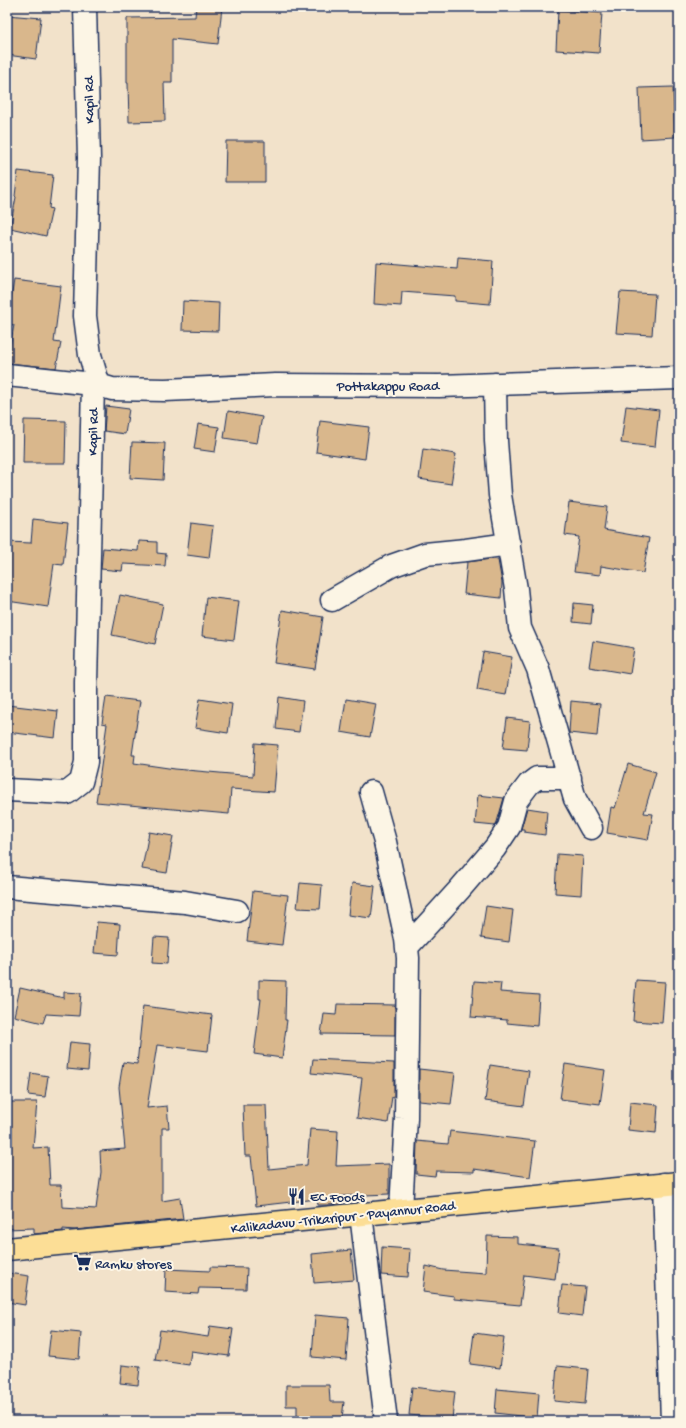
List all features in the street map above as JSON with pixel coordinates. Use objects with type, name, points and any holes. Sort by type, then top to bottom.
[{"type":"main road","name":"Kalikadavu -Trikaripur - Payannur Road","points":[[7,1249],[672,1184]]},
{"type":"street","name":"Kapil Rd","points":[[7,790],[67,794],[81,782],[86,762],[86,684],[96,383],[90,355],[85,316],[90,158],[85,7]]},
{"type":"street","name":"Pottakappu Road","points":[[7,375],[96,383],[112,389],[165,390],[274,385],[439,386],[679,378]]},
{"type":"street","points":[[494,384],[500,494],[509,544],[520,628],[538,668],[575,799],[591,828]]},
{"type":"street","points":[[332,600],[391,566],[425,554],[509,544]]},
{"type":"street","points":[[407,947],[495,848],[509,827],[516,800],[529,784],[537,778],[570,778]]},
{"type":"street","points":[[371,792],[386,842],[407,947],[409,977],[406,1021],[406,1118],[401,1210]]},
{"type":"street","points":[[7,887],[185,902],[238,910]]},
{"type":"street","points":[[672,1184],[672,1421]]},
{"type":"street","points":[[361,1214],[386,1421]]},
{"type":"building","points":[[196,7],[222,7],[218,44],[172,39],[172,83],[164,83],[165,121],[129,122],[127,83],[127,18],[195,17]]},
{"type":"building","points":[[558,10],[602,13],[599,53],[556,50]]},
{"type":"building","points":[[7,15],[41,18],[36,59],[7,55]]},
{"type":"building","points":[[673,87],[675,137],[641,139],[639,88]]},
{"type":"building","points":[[226,141],[265,141],[265,182],[225,182]]},
{"type":"building","points":[[18,171],[53,175],[49,208],[52,209],[46,236],[10,228],[16,197]]},
{"type":"building","points":[[458,258],[493,261],[490,304],[455,301],[455,296],[402,292],[401,306],[374,304],[376,262],[457,269]]},
{"type":"building","points":[[14,280],[61,286],[54,342],[61,343],[56,368],[7,363],[14,325],[7,324]]},
{"type":"building","points":[[620,292],[655,294],[652,335],[616,333]]},
{"type":"building","points":[[183,301],[219,303],[218,331],[182,330]]},
{"type":"building","points":[[106,406],[129,409],[125,434],[104,431]]},
{"type":"building","points":[[626,406],[659,410],[655,447],[621,443]]},
{"type":"building","points":[[228,411],[262,417],[257,443],[224,438]]},
{"type":"building","points":[[24,420],[66,421],[65,463],[23,463]]},
{"type":"building","points":[[320,421],[369,427],[365,459],[316,452]]},
{"type":"building","points":[[198,424],[219,427],[215,452],[194,449]]},
{"type":"building","points":[[132,442],[165,443],[163,480],[130,478]]},
{"type":"building","points":[[423,449],[456,454],[451,484],[419,479]]},
{"type":"building","points":[[569,502],[607,507],[604,530],[649,538],[643,573],[601,566],[600,575],[574,572],[579,537],[565,535]]},
{"type":"building","points":[[33,519],[68,523],[63,565],[54,564],[48,607],[7,601],[7,542],[31,543]]},
{"type":"building","points":[[191,523],[213,526],[209,558],[187,555]]},
{"type":"building","points":[[139,541],[157,542],[157,553],[166,554],[165,566],[123,564],[122,571],[101,569],[103,548],[138,551]]},
{"type":"building","points":[[492,559],[498,560],[502,583],[501,598],[464,594],[467,562]]},
{"type":"building","points":[[120,595],[163,604],[155,644],[112,635]]},
{"type":"building","points":[[206,597],[239,601],[234,640],[202,636]]},
{"type":"building","points":[[574,603],[593,605],[591,624],[573,622]]},
{"type":"building","points":[[282,610],[323,617],[315,669],[274,663]]},
{"type":"building","points":[[593,641],[634,648],[630,674],[589,667]]},
{"type":"building","points":[[483,652],[512,657],[506,695],[477,690]]},
{"type":"building","points":[[106,697],[140,701],[132,755],[135,755],[134,763],[175,769],[253,776],[255,743],[278,745],[274,792],[231,789],[229,814],[96,802],[107,724],[102,723]]},
{"type":"building","points":[[279,697],[303,701],[299,732],[276,729]]},
{"type":"building","points":[[200,699],[232,704],[228,733],[195,728]]},
{"type":"building","points":[[346,699],[376,704],[370,737],[341,732]]},
{"type":"building","points":[[571,701],[600,704],[597,736],[569,733]]},
{"type":"building","points":[[7,705],[58,711],[55,738],[7,732]]},
{"type":"building","points":[[507,718],[530,721],[527,750],[503,748]]},
{"type":"building","points":[[628,764],[656,772],[644,813],[653,814],[648,840],[607,833],[611,807],[615,808]]},
{"type":"building","points":[[478,795],[504,798],[495,826],[475,824]]},
{"type":"building","points":[[527,808],[547,811],[545,835],[524,832],[524,829],[521,829]]},
{"type":"building","points":[[149,832],[173,836],[167,873],[142,869]]},
{"type":"building","points":[[557,854],[583,856],[581,895],[555,893]]},
{"type":"building","points":[[300,883],[322,885],[320,909],[297,908]]},
{"type":"building","points":[[352,883],[375,886],[371,918],[348,915]]},
{"type":"building","points":[[253,891],[288,895],[282,945],[247,941]]},
{"type":"building","points":[[486,906],[513,910],[509,942],[481,938]]},
{"type":"building","points":[[97,922],[120,924],[118,955],[94,953]]},
{"type":"building","points":[[154,937],[169,938],[167,964],[152,963]]},
{"type":"building","points":[[259,980],[286,981],[285,1020],[287,1020],[282,1058],[254,1054],[261,999],[259,999]]},
{"type":"building","points":[[636,980],[665,982],[662,1023],[633,1021]]},
{"type":"building","points":[[474,981],[501,983],[500,992],[539,995],[537,1026],[507,1023],[507,1020],[471,1017]]},
{"type":"building","points":[[20,988],[64,998],[64,992],[81,993],[79,1016],[46,1014],[43,1023],[14,1016]]},
{"type":"building","points":[[337,1004],[395,1005],[395,1035],[321,1034],[324,1014],[336,1015]]},
{"type":"building","points":[[143,1006],[212,1015],[208,1051],[157,1045],[147,1108],[167,1106],[169,1128],[162,1128],[162,1201],[180,1198],[183,1219],[75,1230],[63,1229],[63,1231],[34,1234],[34,1228],[7,1229],[7,1102],[37,1102],[33,1148],[48,1147],[50,1185],[61,1185],[62,1207],[96,1209],[101,1172],[100,1151],[125,1149],[119,1087],[123,1062],[137,1064]]},
{"type":"building","points":[[70,1042],[90,1044],[88,1071],[67,1069]]},
{"type":"building","points":[[313,1059],[394,1063],[394,1098],[392,1097],[388,1123],[357,1118],[362,1078],[311,1073]]},
{"type":"building","points":[[565,1064],[605,1070],[600,1104],[560,1099]]},
{"type":"building","points":[[490,1065],[529,1071],[524,1106],[485,1101]]},
{"type":"building","points":[[419,1069],[455,1073],[451,1104],[419,1101]]},
{"type":"building","points":[[31,1073],[48,1076],[45,1097],[28,1095]]},
{"type":"building","points":[[630,1102],[658,1105],[656,1133],[628,1130]]},
{"type":"building","points":[[243,1105],[266,1105],[269,1169],[307,1165],[310,1129],[338,1131],[336,1166],[389,1164],[389,1194],[342,1196],[342,1204],[332,1205],[318,1205],[317,1199],[256,1206],[251,1156],[245,1156]]},
{"type":"building","points":[[450,1131],[535,1141],[530,1177],[474,1169],[474,1172],[436,1171],[435,1176],[416,1174],[417,1141],[448,1144]]},
{"type":"building","points":[[487,1236],[518,1237],[518,1244],[559,1248],[555,1279],[524,1275],[520,1305],[454,1299],[454,1296],[423,1292],[426,1266],[443,1270],[486,1273]]},
{"type":"building","points":[[382,1247],[410,1249],[408,1277],[381,1275]]},
{"type":"building","points":[[351,1250],[354,1280],[314,1283],[312,1254]]},
{"type":"building","points":[[210,1267],[247,1268],[246,1289],[199,1288],[198,1294],[165,1292],[166,1269],[210,1271]]},
{"type":"building","points":[[9,1273],[29,1276],[25,1305],[7,1302]]},
{"type":"building","points":[[562,1285],[585,1287],[582,1316],[559,1313]]},
{"type":"building","points":[[315,1315],[349,1318],[346,1360],[312,1357]]},
{"type":"building","points":[[210,1326],[233,1329],[229,1356],[191,1351],[189,1365],[155,1360],[160,1330],[208,1337]]},
{"type":"building","points":[[51,1330],[81,1333],[79,1359],[48,1356]]},
{"type":"building","points":[[474,1333],[504,1337],[500,1368],[470,1364]]},
{"type":"building","points":[[122,1365],[140,1367],[138,1385],[120,1383]]},
{"type":"building","points":[[557,1366],[588,1369],[585,1404],[554,1401]]},
{"type":"building","points":[[286,1385],[329,1385],[330,1402],[344,1402],[342,1418],[297,1420],[297,1406],[286,1406]]},
{"type":"building","points":[[412,1387],[455,1392],[452,1419],[409,1415]]},
{"type":"building","points":[[497,1389],[539,1393],[537,1418],[495,1413]]},
{"type":"place","name":"EC Foods","points":[[297,1196]]},
{"type":"place","name":"Ramku stores","points":[[82,1263]]}]
